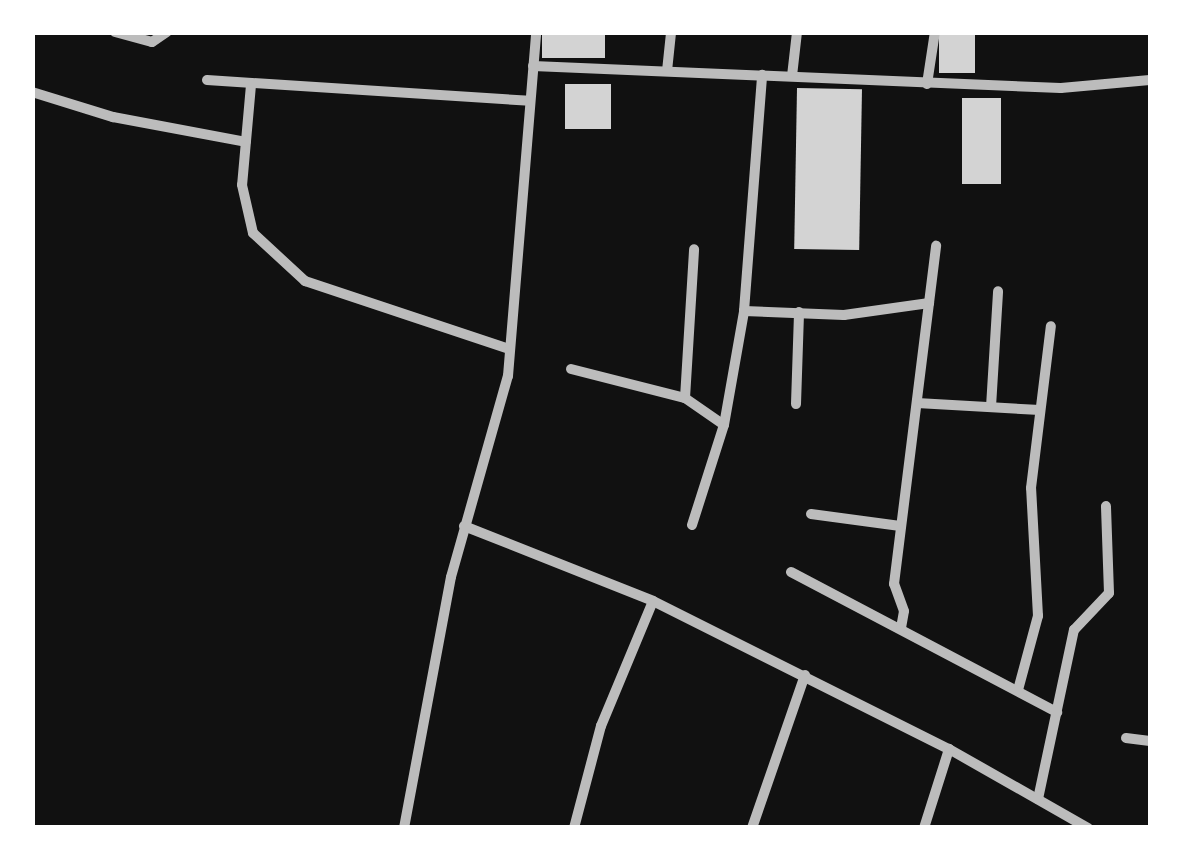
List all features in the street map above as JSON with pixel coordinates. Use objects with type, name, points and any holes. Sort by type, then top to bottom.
[{"type":"street","points":[[115,32],[152,42],[167,32]]},
{"type":"street","points":[[404,828],[464,526],[502,404],[536,32]]},
{"type":"street","points":[[667,71],[671,32]]},
{"type":"street","points":[[792,76],[796,32]]},
{"type":"street","points":[[927,84],[934,32]]},
{"type":"street","points":[[532,66],[1061,88],[1150,80]]},
{"type":"street","points":[[692,525],[724,425],[744,311],[762,75]]},
{"type":"street","points":[[207,80],[251,86],[529,101]]},
{"type":"street","points":[[251,86],[246,218],[286,266],[334,292],[510,349]]},
{"type":"street","points":[[32,92],[113,117],[246,142]]},
{"type":"street","points":[[901,628],[904,611],[894,584],[936,246]]},
{"type":"street","points":[[686,398],[694,249]]},
{"type":"street","points":[[991,407],[998,291]]},
{"type":"street","points":[[744,311],[844,314],[929,303]]},
{"type":"street","points":[[796,404],[799,312]]},
{"type":"street","points":[[1018,690],[1038,616],[1031,488],[1050,326]]},
{"type":"street","points":[[570,369],[686,398],[724,425]]},
{"type":"street","points":[[917,403],[1040,410]]},
{"type":"street","points":[[1038,799],[1074,630],[1109,593],[1106,506]]},
{"type":"street","points":[[811,514],[900,526]]},
{"type":"street","points":[[464,526],[653,601],[949,749],[1083,826]]},
{"type":"street","points":[[791,572],[1057,712]]},
{"type":"street","points":[[574,828],[601,726],[653,601]]},
{"type":"street","points":[[752,828],[805,676]]},
{"type":"street","points":[[1126,738],[1150,741]]},
{"type":"street","points":[[924,828],[949,749]]},
{"type":"building","points":[[542,32],[605,32],[605,58],[542,58]]},
{"type":"building","points":[[939,32],[975,32],[975,73],[939,73]]},
{"type":"building","points":[[565,84],[611,84],[611,129],[565,129]]},
{"type":"building","points":[[797,88],[862,89],[859,250],[794,249]]},
{"type":"building","points":[[962,98],[1001,98],[1001,184],[962,184]]}]
